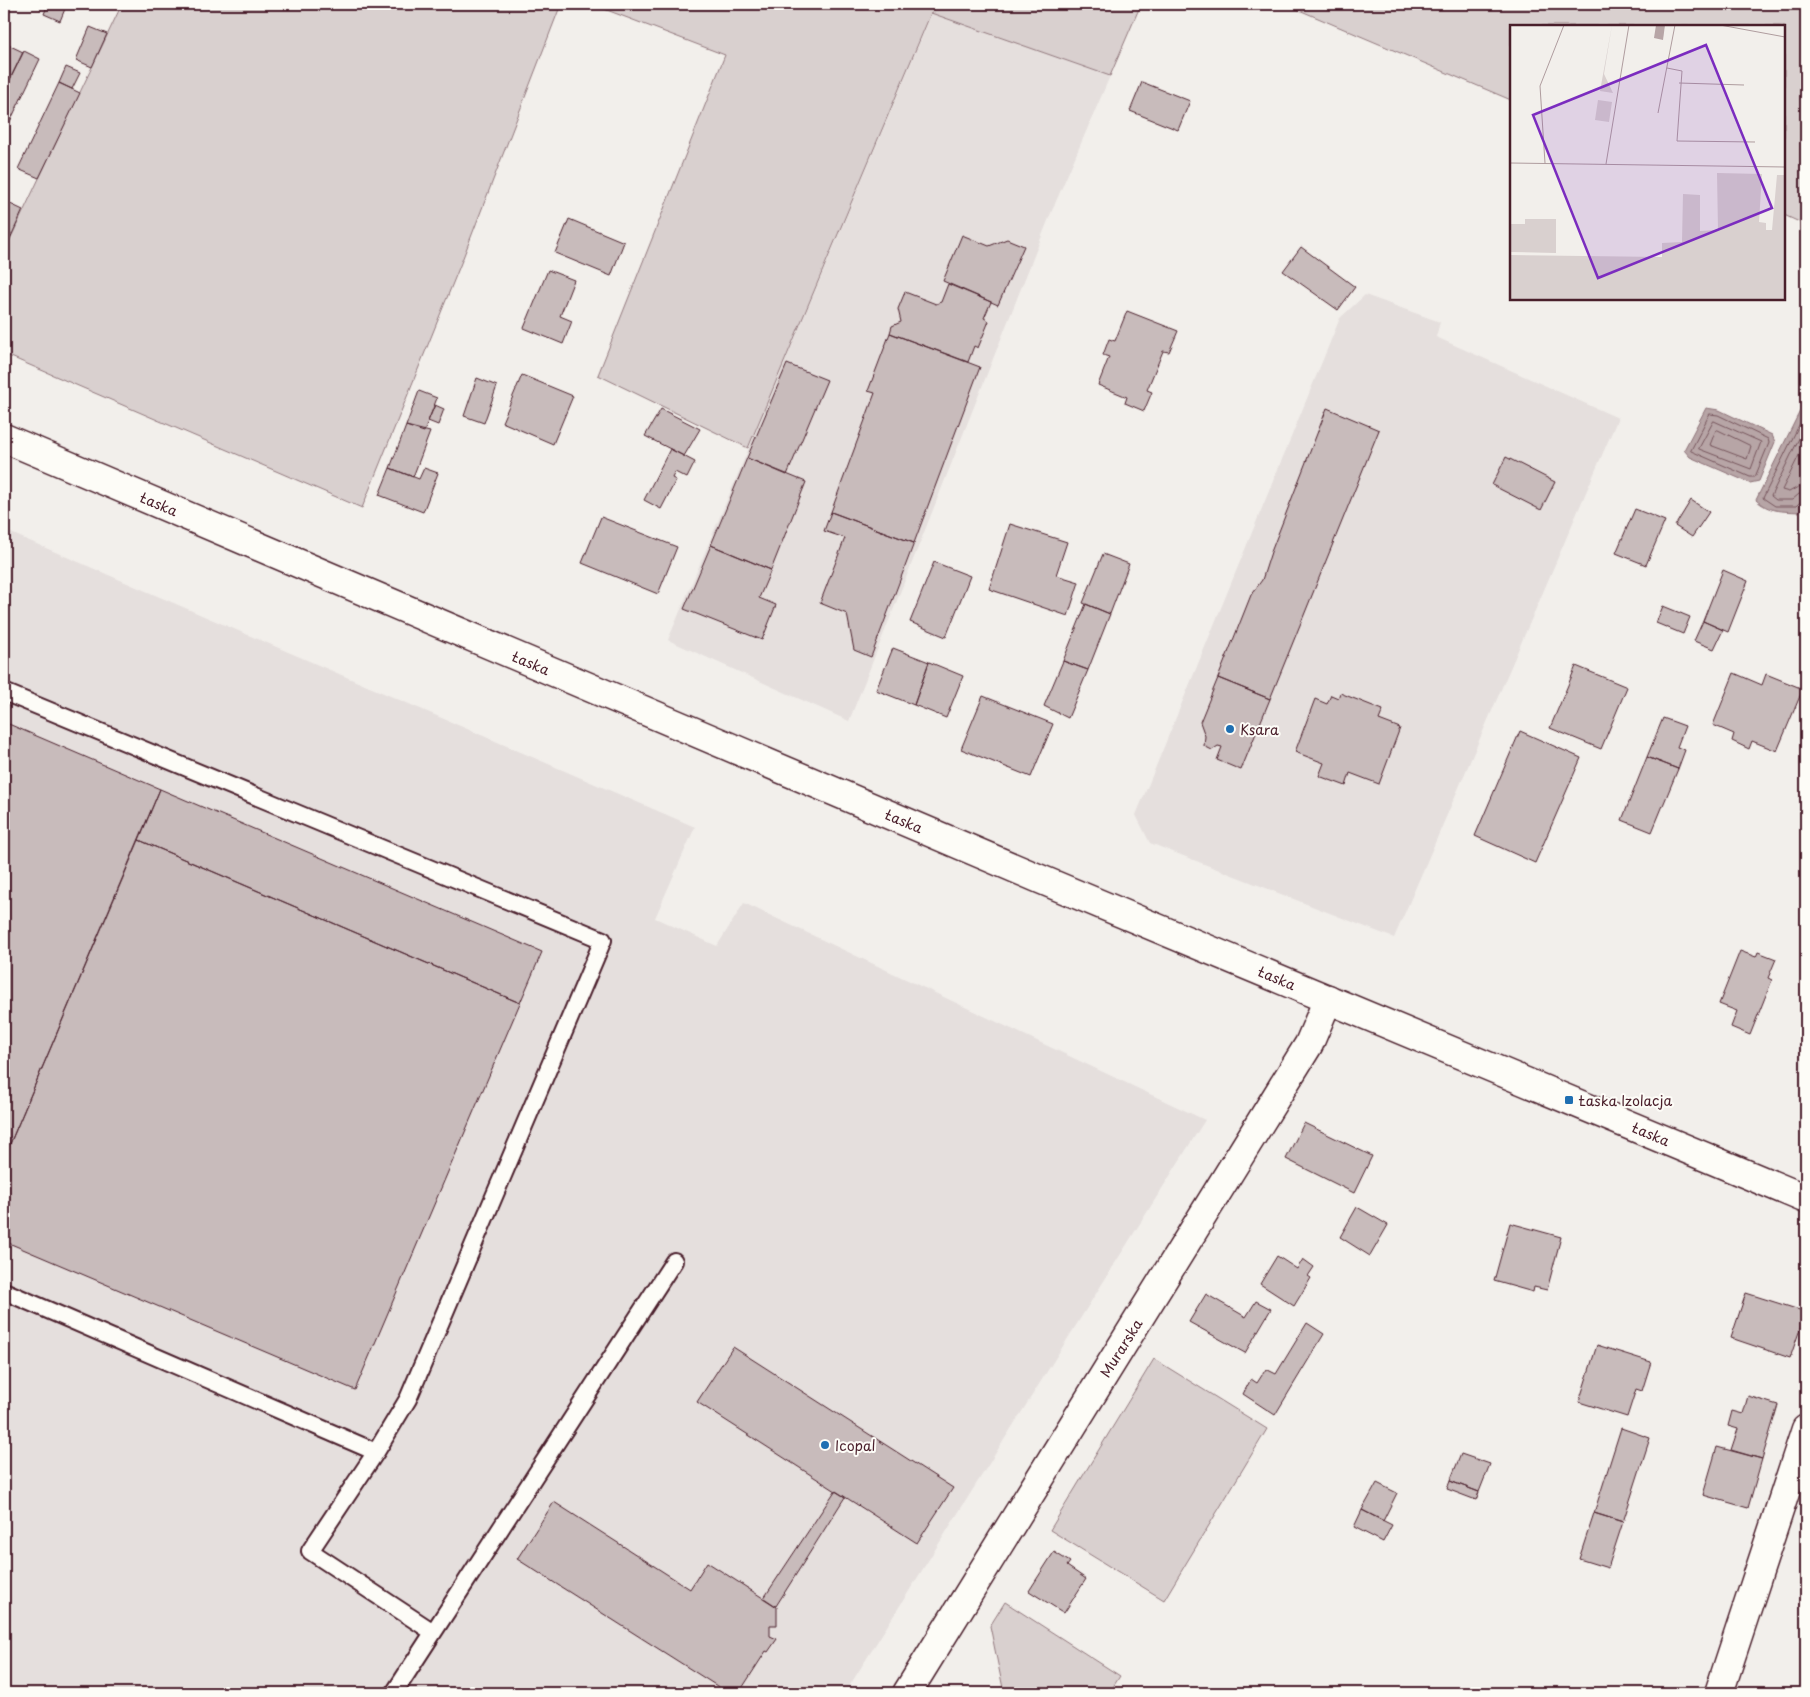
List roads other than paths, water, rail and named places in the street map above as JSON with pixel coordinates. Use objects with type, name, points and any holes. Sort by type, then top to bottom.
[{"type":"main road","name":"Łaska","points":[[4,438],[1040,879],[1806,1199]]},
{"type":"main road","name":"Murarska","points":[[907,1693],[1309,1044],[1328,999]]},
{"type":"main road","points":[[1719,1693],[1806,1429]]},
{"type":"lane","points":[[4,692],[604,940],[408,1399],[376,1452],[310,1551],[433,1632]]},
{"type":"lane","points":[[394,1693],[674,1261]]},
{"type":"lane","points":[[4,1291],[376,1452]]},
{"type":"water","points":[[1806,403],[1806,499],[1799,512],[1771,509],[1756,500],[1800,411]]},
{"type":"water","points":[[1706,408],[1719,410],[1772,435],[1775,442],[1759,481],[1750,483],[1690,457],[1684,450]]},
{"type":"place","name":"Ksara","points":[[1230,729]]},
{"type":"place","name":"Łaska Izolacja","points":[[1569,1100]]},
{"type":"place","name":"Icopal","points":[[825,1445]]}]
